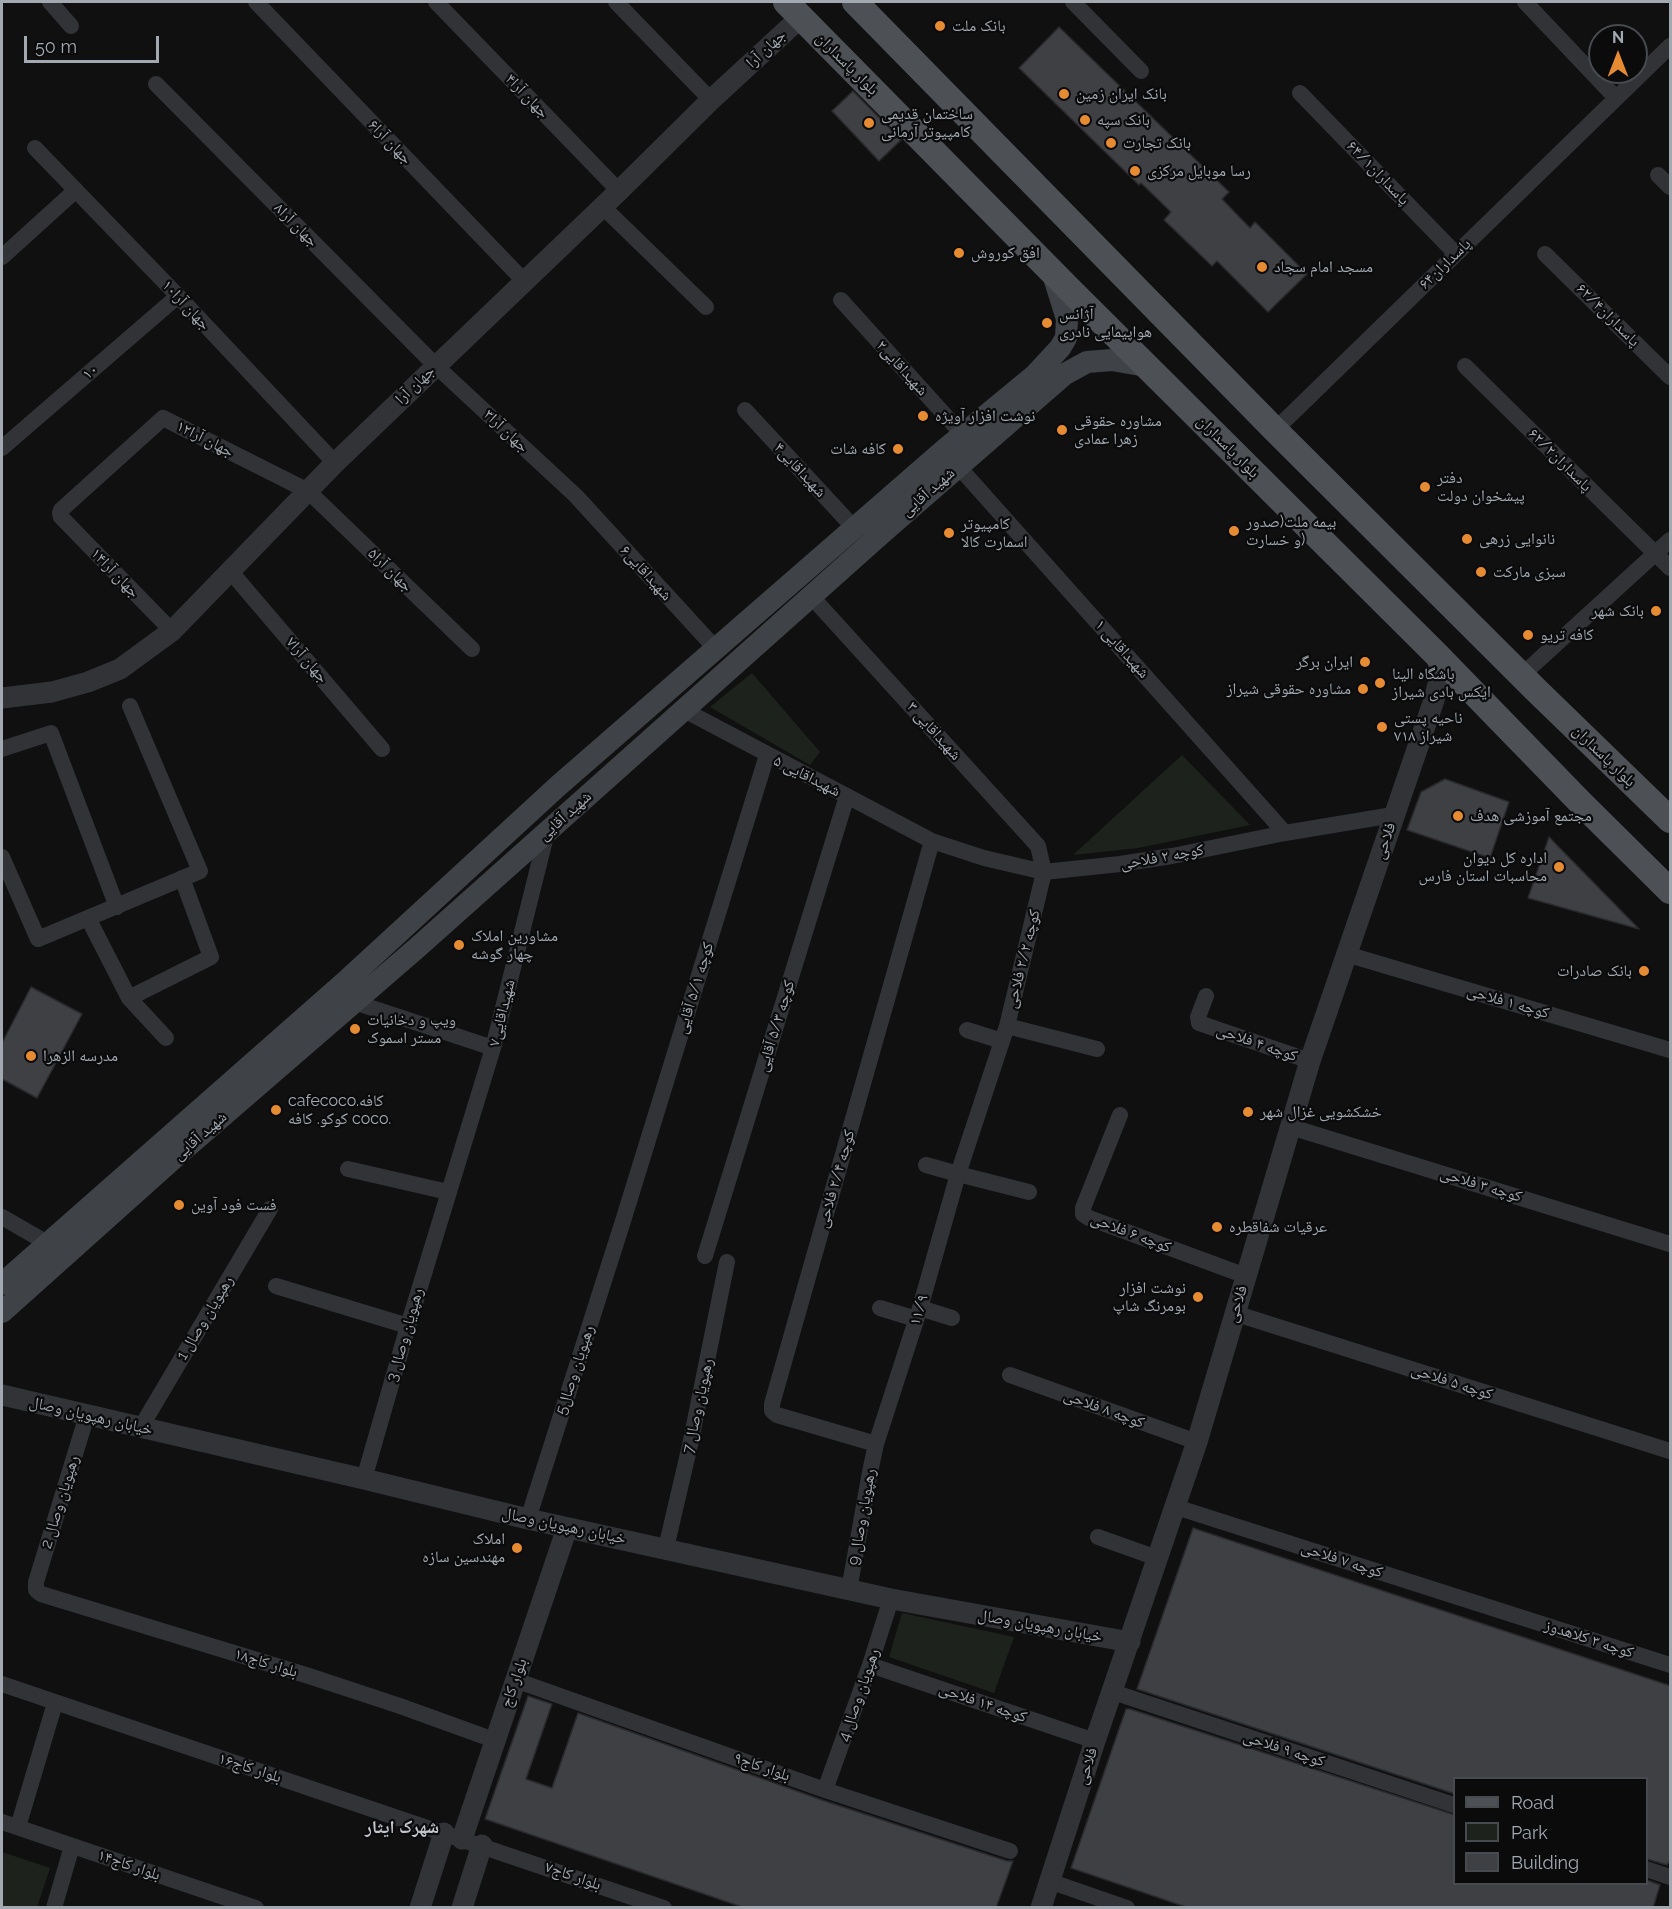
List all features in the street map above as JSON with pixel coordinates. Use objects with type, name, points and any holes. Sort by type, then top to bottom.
[{"type":"main road","name":"بلوار پاسداران","points":[[855,2],[1275,430],[1521,676],[1671,820]]},
{"type":"main road","name":"بلوار پاسداران","points":[[793,9],[1671,891]]},
{"type":"main road","name":"شهید آقایی","points":[[2,1284],[47,1243],[227,1098],[354,1002],[958,466],[970,443],[1060,348],[1066,338],[1067,319],[1051,270]]},
{"type":"main road","points":[[1060,348],[1068,347],[1078,352],[1077,368]]},
{"type":"main road","name":"شهید آقایی","points":[[2,1312],[346,981],[558,786],[855,529],[1065,374],[1087,362],[1112,360],[1146,366]]},
{"type":"street","points":[[50,2],[71,26]]},
{"type":"street","name":"جهان آرا۶","points":[[256,2],[525,282]]},
{"type":"street","name":"جهان آرا۴","points":[[436,2],[619,191]]},
{"type":"street","points":[[616,2],[711,100]]},
{"type":"street","points":[[1073,2],[1141,71]]},
{"type":"street","points":[[1525,2],[1616,98]]},
{"type":"street","name":"جهان آرا","points":[[2,699],[52,692],[88,682],[120,669],[172,632],[335,463],[603,207],[711,100],[793,9]]},
{"type":"street","name":"پاسداران۶۴","points":[[1275,430],[1671,46]]},
{"type":"street","name":"جهان آرا۸","points":[[156,84],[436,366]]},
{"type":"street","name":"پاسداران۶۴/۱","points":[[1300,93],[1456,254]]},
{"type":"street","name":"جهان آرا۱۰","points":[[35,148],[335,463]]},
{"type":"street","points":[[1658,175],[1671,187]]},
{"type":"street","points":[[2,257],[76,190]]},
{"type":"street","points":[[603,207],[706,307]]},
{"type":"street","name":"پاسداران۶۲/۴","points":[[1545,254],[1671,377]]},
{"type":"street","name":"۱۰","points":[[2,448],[178,296]]},
{"type":"street","name":"شهیداقایی۲","points":[[841,300],[970,443]]},
{"type":"street","name":"جهان آرا۳","points":[[436,366],[576,496]]},
{"type":"street","name":"پاسداران۶۲/۲","points":[[1465,366],[1671,568]]},
{"type":"street","name":"شهیداقایی۴","points":[[745,411],[855,529]]},
{"type":"street","name":"جهان آرا۱۲","points":[[60,513],[69,502],[163,418],[308,491]]},
{"type":"street","name":"۱ شهیداقایی","points":[[958,466],[1285,833]]},
{"type":"street","name":"جهان آرا۵","points":[[308,491],[472,649]]},
{"type":"street","name":"شهیداقایی۶","points":[[576,496],[716,650]]},
{"type":"street","name":"جهان آرا۱۴","points":[[60,513],[61,517],[172,632]]},
{"type":"street","points":[[1521,676],[1671,540]]},
{"type":"street","name":"جهان آرا۷","points":[[231,572],[382,749]]},
{"type":"street","name":"۳ شهیداقایی","points":[[811,596],[1038,846],[1044,872]]},
{"type":"street","name":"فلاحی","points":[[1041,1908],[1095,1741],[1197,1442],[1310,1061],[1434,700],[1440,676],[1437,655]]},
{"type":"street","points":[[1434,700],[1446,694],[1456,693],[1480,699]]},
{"type":"street","points":[[2,857],[38,939],[200,871],[130,706]]},
{"type":"street","name":"۵ شهیداقایی","points":[[684,710],[932,840]]},
{"type":"street","points":[[2,749],[51,733],[117,907]]},
{"type":"street","name":"کوچه ۵/۱ آقایی","points":[[623,1221],[767,755]]},
{"type":"street","name":"کوچه ۵/۳ آقایی","points":[[705,1256],[847,796]]},
{"type":"street","name":"کوچه ۲ فلاحی","points":[[932,840],[984,858],[1044,872],[1141,861],[1393,815]]},
{"type":"street","name":"شهیداقایی۷","points":[[448,1192],[493,1048],[547,832]]},
{"type":"street","name":"کوچه ۲/۴ فلاحی","points":[[876,1444],[777,1415],[772,1411],[772,1404],[932,840]]},
{"type":"street","name":"کوچه ۲/۲ فلاحی","points":[[1044,872],[1004,1034],[1097,1049]]},
{"type":"street","points":[[129,998],[211,957],[182,878]]},
{"type":"street","points":[[88,918],[129,998],[166,1038]]},
{"type":"street","name":"کوچه ۱ فلاحی","points":[[1346,954],[1671,1050]]},
{"type":"street","name":"کوچه ۴ فلاحی","points":[[1206,996],[1198,1017],[1199,1023],[1310,1061]]},
{"type":"street","points":[[354,1002],[493,1048]]},
{"type":"street","points":[[967,1030],[1004,1034]]},
{"type":"street","name":"۱۱/۹","points":[[876,1444],[918,1314],[958,1174],[1004,1034]]},
{"type":"street","name":"کوچه ۶ فلاحی","points":[[1120,1115],[1083,1208],[1083,1214],[1246,1276]]},
{"type":"street","name":"کوچه ۳ فلاحی","points":[[1291,1127],[1671,1244]]},
{"type":"street","points":[[926,1165],[1029,1192]]},
{"type":"street","points":[[348,1169],[448,1192]]},
{"type":"street","name":"3 رهپویان وصال","points":[[364,1479],[448,1192]]},
{"type":"street","name":"1 رهپویان وصال","points":[[141,1428],[270,1209]]},
{"type":"street","points":[[2,1217],[47,1243]]},
{"type":"street","name":"رهپویان وصال5","points":[[528,1519],[623,1221]]},
{"type":"street","name":"7 رهپویان وصال","points":[[666,1548],[727,1262]]},
{"type":"street","points":[[276,1286],[408,1326]]},
{"type":"street","points":[[880,1308],[952,1318]]},
{"type":"street","name":"کوچه ۵ فلاحی","points":[[1234,1313],[1671,1451]]},
{"type":"street","name":"کوچه ۸ فلاحی","points":[[1010,1375],[1197,1442]]},
{"type":"street","name":"خیابان رهپویان وصال","points":[[2,1395],[528,1519],[849,1590],[1130,1642]]},
{"type":"street","name":"2 رهپویان وصال","points":[[36,1590],[36,1582],[87,1415]]},
{"type":"street","name":"9 رهپویان وصال","points":[[849,1590],[876,1444]]},
{"type":"street","name":"کوچه ۷ فلاحی","points":[[1176,1507],[1508,1613]]},
{"type":"street","name":"بلوار کاج","points":[[420,1908],[463,1839],[494,1740],[567,1527]]},
{"type":"street","points":[[1098,1537],[1157,1558]]},
{"type":"street","name":"بلوار کاج۱۸","points":[[36,1590],[41,1594],[390,1702],[494,1740]]},
{"type":"street","name":"4 رهپویان وصال","points":[[825,1790],[891,1599]]},
{"type":"street","name":"کوچه ۳ کلاهدوز","points":[[1508,1613],[1671,1665]]},
{"type":"street","name":"کوچه ۱۴ فلاحی","points":[[870,1665],[1095,1741]]},
{"type":"street","name":"بلوار کاج۹","points":[[515,1680],[825,1790],[1010,1851]]},
{"type":"street","name":"بلوار کاج۱۶","points":[[2,1684],[463,1839]]},
{"type":"street","name":"کوچه ۹ فلاحی","points":[[1113,1692],[1453,1804]]},
{"type":"street","points":[[18,1827],[55,1703]]},
{"type":"street","name":"بلوار کاج۱۴","points":[[2,1822],[256,1908]]},
{"type":"street","name":"بلوار کاج","points":[[462,1908],[463,1839]]},
{"type":"street","name":"بلوار کاج۷","points":[[463,1839],[664,1908]]},
{"type":"street","points":[[54,1908],[72,1846]]},
{"type":"street","points":[[1648,1869],[1671,1877]]},
{"type":"street","points":[[1049,1881],[1127,1908]]},
{"type":"green space","points":[[752,673],[820,752],[810,765],[710,707]]},
{"type":"green space","points":[[1182,755],[1250,825],[1138,848],[1073,855]]},
{"type":"green space","points":[[902,1613],[1014,1637],[994,1693],[889,1657]]},
{"type":"green space","points":[[2,1852],[50,1868],[37,1907],[2,1907]]},
{"type":"building","points":[[1059,27],[1229,192],[1222,199],[1250,228],[1255,222],[1307,274],[1268,312],[1217,261],[1212,266],[1164,220],[1171,212],[1141,183],[1139,185],[1019,68]]},
{"type":"building","name":"ساختمان قدیمی کامپیوتر آرمانی","points":[[853,91],[901,140],[879,161],[832,111]]},
{"type":"building","name":"مجتمع آموزشی هدف","points":[[1445,779],[1509,802],[1490,858],[1407,830],[1421,792]]},
{"type":"building","name":"اداره کل دیوان محاسبات استان فارس","points":[[1549,837],[1639,929],[1528,898]]},
{"type":"building","points":[[31,987],[82,1014],[37,1098],[2,1079],[2,1043]]},
{"type":"building","points":[[1193,1528],[1671,1686],[1671,1864],[1648,1859],[1648,1777],[1453,1777],[1453,1793],[1137,1689]]},
{"type":"building","points":[[528,1696],[552,1704],[526,1779],[552,1788],[578,1713],[822,1800],[1007,1861],[1013,1861],[996,1908],[745,1908],[485,1819]]},
{"type":"building","points":[[1126,1709],[1130,1709],[1453,1814],[1453,1885],[1648,1885],[1648,1880],[1660,1885],[1653,1908],[1189,1908],[1071,1868]]},
{"type":"place","name":"بانک ملت","points":[[940,26]]},
{"type":"place","name":"بانک ایران زمین","points":[[1064,94]]},
{"type":"place","name":"بانک سپه","points":[[1085,120]]},
{"type":"place","name":"ساختمان قدیمی کامپیوتر آرمانی","points":[[869,123]]},
{"type":"place","name":"بانک تجارت","points":[[1111,143]]},
{"type":"place","name":"رسا موبایل مرکزی","points":[[1135,171]]},
{"type":"place","name":"افق کوروش","points":[[959,253]]},
{"type":"place","name":"مسجد امام سجاد","points":[[1262,267]]},
{"type":"place","name":"آژانس هواپیمایی نادری","points":[[1047,323]]},
{"type":"place","name":"نوشت افزار آویژه","points":[[923,416]]},
{"type":"place","name":"مشاوره حقوقی زهرا عمادی","points":[[1062,430]]},
{"type":"place","name":"کافه شات","points":[[898,449]]},
{"type":"place","name":"دفتر پیشخوان دولت","points":[[1425,487]]},
{"type":"place","name":"بیمه ملت(صدور و خسارت)","points":[[1234,531]]},
{"type":"place","name":"کامپیوتر اسمارت کالا","points":[[949,533]]},
{"type":"place","name":"نانوایی زرهی","points":[[1467,539]]},
{"type":"place","name":"سبزی مارکت","points":[[1481,572]]},
{"type":"place","name":"بانک شهر","points":[[1656,611]]},
{"type":"place","name":"کافه تریو","points":[[1528,635]]},
{"type":"place","name":"ایران برگر","points":[[1365,662]]},
{"type":"place","name":"باشگاه الینا ایکس بادی شیراز","points":[[1380,683]]},
{"type":"place","name":"مشاوره حقوقی شیراز","points":[[1363,689]]},
{"type":"place","name":"ناحیه پستی ۷۱۸ شیراز","points":[[1382,727]]},
{"type":"place","name":"مجتمع آموزشی هدف","points":[[1458,816]]},
{"type":"place","name":"اداره کل دیوان محاسبات استان فارس","points":[[1559,867]]},
{"type":"place","name":"مشاورین املاک چهار گوشه","points":[[459,945]]},
{"type":"place","name":"بانک صادرات","points":[[1644,971]]},
{"type":"place","name":"ویپ و دخانیات مستر اسموک","points":[[355,1029]]},
{"type":"place","name":"مدرسه الزهرا","points":[[31,1056]]},
{"type":"place","name":"cafecoco.کافه کوکو. کافه coco.","points":[[276,1110]]},
{"type":"place","name":"خشکشویی غزال شهر","points":[[1248,1112]]},
{"type":"place","name":"فست فود آوین","points":[[179,1205]]},
{"type":"place","name":"عرقیات شفاقطره","points":[[1217,1227]]},
{"type":"place","name":"نوشت افزار بومرنگ شاپ","points":[[1198,1297]]},
{"type":"place","name":"املاک مهندسین سازه","points":[[517,1548]]},
{"type":"district","name":"شهرک ایثار","points":[[402,1828]]}]
